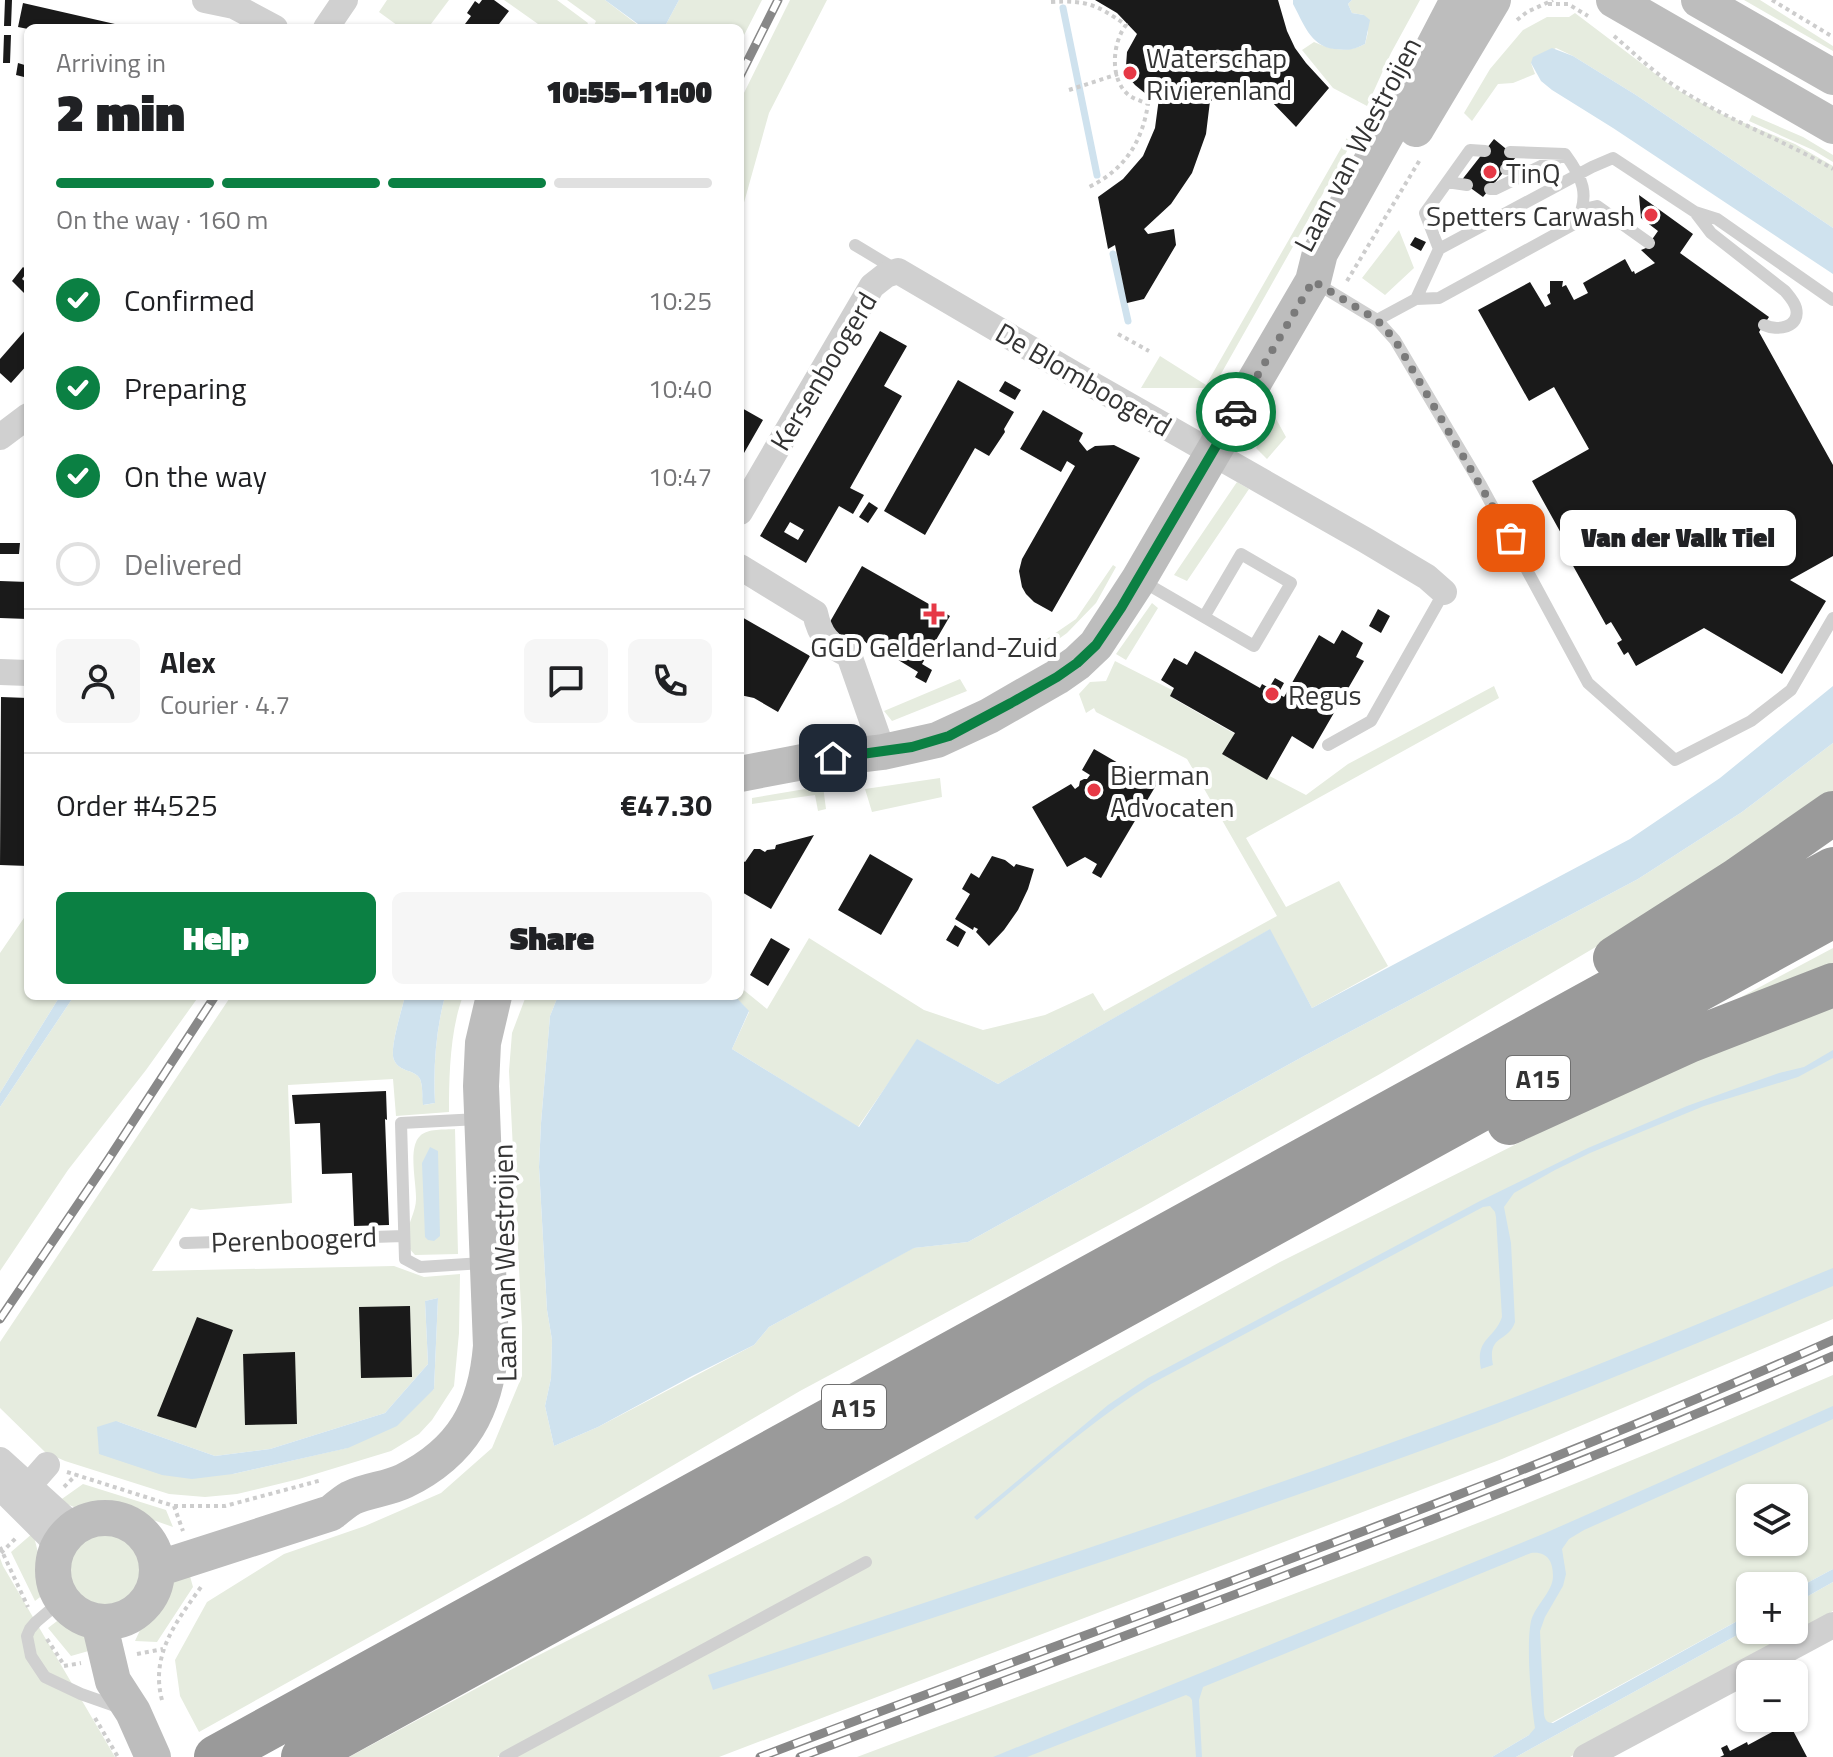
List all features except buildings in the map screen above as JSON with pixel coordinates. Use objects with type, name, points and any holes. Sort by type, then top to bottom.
[{"type":"highway","name":"A15","points":[[1318,1152],[1737,880],[1833,813]]},
{"type":"highway","name":"A15","points":[[219,1756],[1833,869]]},
{"type":"highway","name":"A15","points":[[303,1757],[1833,916]]},
{"type":"highway","name":"A15","points":[[1243,1240],[1689,1041],[1833,985]]},
{"type":"street","points":[[205,0],[234,6],[268,24]]},
{"type":"street","points":[[329,24],[345,0]]},
{"type":"street","name":"Laan van Westroijen","points":[[744,773],[912,747],[949,736],[1057,677],[1096,645],[1139,579],[1313,281],[1320,253],[1458,0]]},
{"type":"street","points":[[1699,0],[1833,77]]},
{"type":"street","name":"Laan van Westroijen","points":[[1313,281],[1336,263],[1506,5]]},
{"type":"street","points":[[1607,18],[1833,126]]},
{"type":"street","name":"De Blomboogerd","points":[[892,273],[1212,452],[1427,577],[1444,592]]},
{"type":"street","name":"Kersenboogerd","points":[[744,505],[872,286],[892,273]]},
{"type":"street","points":[[0,437],[24,419]]},
{"type":"street","points":[[744,569],[815,613],[819,629],[833,647],[849,655],[883,752]]},
{"type":"street","points":[[0,672],[24,673]]},
{"type":"street","name":"Laan van Westroijen","points":[[154,1557],[331,1513],[337,1489],[403,1482],[449,1449],[473,1420],[489,1371],[491,1346],[481,1086],[483,1043],[493,1000]]},
{"type":"street","points":[[0,1460],[15,1492],[67,1537]]},
{"type":"street","points":[[15,1492],[47,1465]]},
{"type":"street","points":[[93,1520],[122,1521],[139,1530],[154,1557],[156,1584],[150,1597],[140,1609],[114,1620],[85,1618],[72,1611],[62,1600],[54,1579],[53,1567],[67,1537],[93,1520]]},
{"type":"street","points":[[114,1620],[113,1681],[149,1709],[153,1757]]},
{"type":"street","points":[[1586,1757],[1833,1625]]},
{"type":"lane","points":[[1439,249],[1425,213],[1447,182],[1465,167],[1470,150],[1485,151]]},
{"type":"lane","points":[[1510,152],[1565,154]]},
{"type":"lane","points":[[1377,320],[1416,299],[1439,298],[1576,223],[1584,209],[1584,191],[1579,174],[1565,154]]},
{"type":"lane","points":[[1490,189],[1565,154]]},
{"type":"lane","points":[[1416,299],[1439,249],[1613,158],[1695,212],[1717,219],[1833,300]]},
{"type":"lane","points":[[1506,169],[1531,171]]},
{"type":"lane","points":[[1447,182],[1467,185]]},
{"type":"lane","points":[[1584,209],[1597,206],[1649,243]]},
{"type":"lane","points":[[1695,212],[1711,233],[1785,291],[1793,302],[1796,317],[1792,323],[1773,329],[1764,325]]},
{"type":"lane","points":[[855,245],[892,273]]},
{"type":"lane","points":[[1313,281],[1377,320],[1395,340],[1481,485],[1588,683],[1675,760],[1751,721],[1791,690],[1833,618]]},
{"type":"lane","points":[[1139,579],[1204,617],[1254,646],[1291,583],[1241,554],[1204,617]]},
{"type":"lane","points":[[1328,745],[1371,721],[1444,592]]},
{"type":"lane","name":"Perenboogerd","points":[[482,1119],[401,1123],[404,1236],[405,1259],[420,1267],[487,1263]]},
{"type":"lane","name":"Perenboogerd","points":[[185,1243],[404,1236]]},
{"type":"lane","points":[[505,1757],[866,1562]]},
{"type":"lane","points":[[62,1600],[36,1622],[27,1636],[31,1656],[45,1677],[81,1694],[149,1709]]},
{"type":"path","points":[[1772,0],[1833,37]]},
{"type":"path","points":[[1051,2],[1086,2],[1106,10],[1126,25],[1114,53],[1118,74],[1124,90],[1148,104],[1142,132],[1125,162],[1110,177],[1089,187]]},
{"type":"path","points":[[1506,5],[1568,4],[1607,18],[1672,84],[1747,127],[1833,169]]},
{"type":"path","points":[[1072,90],[1118,74]]},
{"type":"path","points":[[1118,334],[1149,351]]},
{"type":"path","points":[[174,1506],[225,1506],[337,1489]]},
{"type":"path","points":[[201,1587],[211,1580]]},
{"type":"path","points":[[149,1709],[159,1684],[163,1649]]},
{"type":"shaded area","points":[[387,0],[449,0],[431,24],[396,24],[379,12]]},
{"type":"shaded area","points":[[504,0],[557,0],[588,23],[587,24],[538,24]]},
{"type":"shaded area","points":[[567,0],[605,0],[637,24],[595,24],[596,21]]},
{"type":"shaded area","points":[[679,0],[762,0],[744,35],[744,24],[666,24]]},
{"type":"shaded area","points":[[790,0],[827,0],[769,113],[744,203],[744,93]]},
{"type":"shaded area","points":[[1352,0],[1420,0],[1367,106],[1333,88],[1302,50],[1314,42],[1340,49],[1365,44],[1368,32],[1364,15],[1352,13],[1348,4]]},
{"type":"shaded area","points":[[1744,0],[1760,0],[1833,46],[1833,51]]},
{"type":"shaded area","points":[[1575,13],[1674,88],[1722,114],[1795,144],[1833,166],[1833,228],[1636,95],[1556,48],[1531,63],[1535,74],[1513,83],[1498,84],[1472,121],[1464,113],[1490,69],[1523,30],[1547,17],[1569,17]]},
{"type":"shaded area","points":[[1752,115],[1803,137],[1833,155],[1833,162],[1749,121]]},
{"type":"shaded area","points":[[1356,122],[1360,128],[1213,388],[1141,388],[1160,356],[1206,385]]},
{"type":"shaded area","points":[[1399,230],[1414,268],[1385,295],[1362,278]]},
{"type":"shaded area","points":[[1275,417],[1286,437],[1267,459],[1256,448]]},
{"type":"shaded area","points":[[1237,482],[1249,489],[1187,581],[1174,575]]},
{"type":"shaded area","points":[[1113,565],[1116,567],[1096,603],[1067,633],[1042,651],[1038,645],[1076,619]]},
{"type":"shaded area","points":[[1152,603],[1158,608],[1126,660],[1116,654]]},
{"type":"shaded area","points":[[1115,661],[1176,692],[1174,699],[1235,734],[1227,754],[1306,795],[1348,764],[1494,686],[1499,698],[1246,838],[1286,907],[1339,881],[1388,966],[1312,1008],[1269,930],[998,1084],[918,1040],[858,1127],[732,1049],[749,1012],[738,1000],[744,1000],[744,990],[767,1009],[809,938],[924,1010],[983,1030],[1045,1015],[1093,993],[1104,1011],[1277,916],[1187,759],[1096,712],[1094,708],[1086,713],[1079,694],[1090,682],[1106,681]]},
{"type":"shaded area","points":[[960,679],[967,691],[892,721],[884,711]]},
{"type":"shaded area","points":[[1833,743],[1833,797],[1696,888],[1380,1074],[1141,1208],[800,1391],[585,1517],[199,1732],[180,1696],[175,1660],[207,1602],[284,1554],[365,1526],[441,1493],[492,1448],[522,1376],[509,1071],[512,1033],[524,1000],[556,1000],[550,1016],[539,1167],[547,1310],[552,1340],[551,1378],[545,1406],[554,1446],[598,1427],[754,1345],[769,1327],[913,1248],[968,1242],[1304,1056],[1638,879],[1742,812]]},
{"type":"shaded area","points":[[940,778],[942,797],[872,812],[865,789]]},
{"type":"shaded area","points":[[823,786],[826,809],[818,811],[815,795],[752,804],[752,798]]},
{"type":"shaded area","points":[[24,918],[24,1000],[58,1000],[0,1093],[0,953]]},
{"type":"shaded area","points":[[1833,948],[1833,978],[1728,1004]]},
{"type":"shaded area","points":[[71,1000],[196,1000],[68,1170],[0,1271],[0,1107]]},
{"type":"shaded area","points":[[228,1000],[404,1000],[393,1055],[397,1064],[420,1079],[424,1105],[435,1103],[436,1049],[444,1000],[462,1000],[453,1038],[449,1112],[396,1116],[393,1079],[288,1085],[292,1203],[200,1210],[191,1208],[152,1271],[394,1266],[424,1277],[460,1274],[454,1386],[419,1434],[391,1451],[299,1479],[237,1494],[205,1497],[169,1494],[65,1461],[45,1452],[0,1408],[0,1342]],"holes":[[[438,1298],[434,1389],[347,1448],[233,1474],[116,1421],[215,1456],[270,1449],[385,1413],[428,1364],[425,1301]]]},
{"type":"shaded area","points":[[1833,1007],[1833,1319],[1502,1459],[719,1757],[515,1757],[871,1564],[868,1557],[497,1757],[349,1757],[529,1660],[839,1504],[1280,1262],[1680,1065]]},
{"type":"shaded area","points":[[455,1129],[458,1254],[415,1255],[407,1239],[416,1203],[413,1156],[416,1141],[427,1132]]},
{"type":"shaded area","points":[[1833,1375],[1833,1569],[1808,1582],[1808,1572],[1736,1572],[1736,1622],[1492,1757],[857,1757],[1392,1557]]},
{"type":"shaded area","points":[[83,1484],[166,1510],[173,1527],[116,1507],[84,1511],[59,1501]]},
{"type":"shaded area","points":[[33,1533],[48,1591],[35,1601],[11,1552]]},
{"type":"shaded area","points":[[105,1535],[131,1545],[141,1571],[131,1597],[105,1607],[79,1597],[69,1571],[79,1545]]},
{"type":"shaded area","points":[[0,1558],[3,1566],[115,1757],[0,1757]]},
{"type":"shaded area","points":[[188,1569],[193,1587],[157,1642],[135,1641],[170,1579]]},
{"type":"shaded area","points":[[1833,1582],[1833,1611],[1808,1625],[1808,1596]]},
{"type":"shaded area","points":[[61,1618],[99,1648],[71,1656],[48,1628]]},
{"type":"shaded area","points":[[1736,1636],[1736,1644],[1774,1644],[1745,1660],[1736,1660],[1736,1665],[1570,1757],[1516,1757]]},
{"type":"water","points":[[605,0],[679,0],[666,24],[638,24]]},
{"type":"water","points":[[1293,0],[1352,0],[1348,4],[1352,13],[1364,15],[1370,20],[1365,44],[1347,50],[1319,43],[1304,25]]},
{"type":"water","points":[[1552,48],[1573,56],[1636,95],[1833,228],[1833,274],[1552,90],[1541,81],[1531,63],[1533,57]]},
{"type":"water","points":[[1833,686],[1833,743],[1742,812],[1638,879],[1304,1056],[968,1242],[914,1248],[769,1327],[754,1345],[598,1427],[554,1446],[545,1406],[551,1378],[552,1340],[547,1310],[539,1167],[550,1016],[556,1000],[739,1000],[749,1011],[732,1049],[859,1127],[917,1039],[998,1084],[1270,929],[1312,1008],[1630,839],[1720,778]]},
{"type":"water","points":[[58,1000],[71,1000],[0,1107],[0,1093]]},
{"type":"water","points":[[404,1000],[444,1000],[436,1049],[435,1103],[423,1105],[420,1079],[394,1060],[394,1039]]},
{"type":"water","points":[[1833,1050],[1833,1058],[1798,1077],[1704,1106],[1590,1153],[1514,1193],[1504,1207],[1511,1243],[1515,1322],[1512,1329],[1495,1343],[1493,1365],[1481,1369],[1480,1359],[1483,1345],[1502,1317],[1496,1217],[1490,1206],[1151,1384],[1084,1431],[977,1520],[974,1517],[1108,1405],[1148,1378],[1480,1201],[1588,1148],[1687,1106],[1804,1067]]},
{"type":"water","points":[[430,1147],[438,1151],[440,1236],[434,1241],[425,1237],[422,1163]]},
{"type":"water","points":[[1833,1268],[1833,1286],[1497,1423],[1204,1527],[713,1690],[708,1675],[1394,1442],[1577,1373]]},
{"type":"water","points":[[438,1298],[434,1389],[397,1426],[348,1448],[233,1474],[192,1479],[162,1475],[99,1454],[97,1427],[116,1421],[215,1456],[270,1449],[385,1413],[428,1364],[425,1301]]},
{"type":"water","points":[[1833,1406],[1833,1419],[1569,1539],[1562,1549],[1566,1574],[1563,1586],[1540,1631],[1544,1714],[1549,1722],[1553,1723],[1736,1622],[1736,1636],[1516,1757],[1492,1757],[1529,1735],[1535,1728],[1530,1674],[1531,1621],[1550,1588],[1553,1576],[1548,1558],[1537,1553],[1203,1687],[1199,1700],[1202,1757],[1196,1757],[1192,1700],[1186,1695],[1027,1757],[993,1757],[1543,1534]]},
{"type":"water","points":[[1833,1569],[1833,1582],[1808,1596],[1808,1582]]},
{"type":"waterway","points":[[1063,8],[1097,175]]},
{"type":"waterway","points":[[1113,254],[1128,321]]},
{"type":"railway","points":[[744,68],[778,0]]},
{"type":"railway","points":[[0,1319],[212,1000]]},
{"type":"railway","points":[[760,1757],[1568,1452],[1833,1340]]},
{"type":"railway","points":[[800,1757],[1448,1513],[1833,1356]]},
{"type":"way so far","points":[[1236,412],[1313,281],[1377,320],[1395,340],[1511,538]]},
{"type":"place","name":"Waterschap Rivierenland","points":[[1130,73]]},
{"type":"place","name":"TinQ","points":[[1490,172]]},
{"type":"place","name":"Spetters Carwash","points":[[1651,215]]},
{"type":"place","name":"Van der Valk Tiel","points":[[1511,538]]},
{"type":"place","name":"GGD Gelderland-Zuid","points":[[934,614]]},
{"type":"place","name":"Regus","points":[[1272,694]]},
{"type":"place","name":"Bierman Advocaten","points":[[1094,790]]},
{"type":"route","points":[[833,758],[912,747],[949,736],[989,716],[1077,663],[1096,645],[1121,608],[1236,412]]}]
